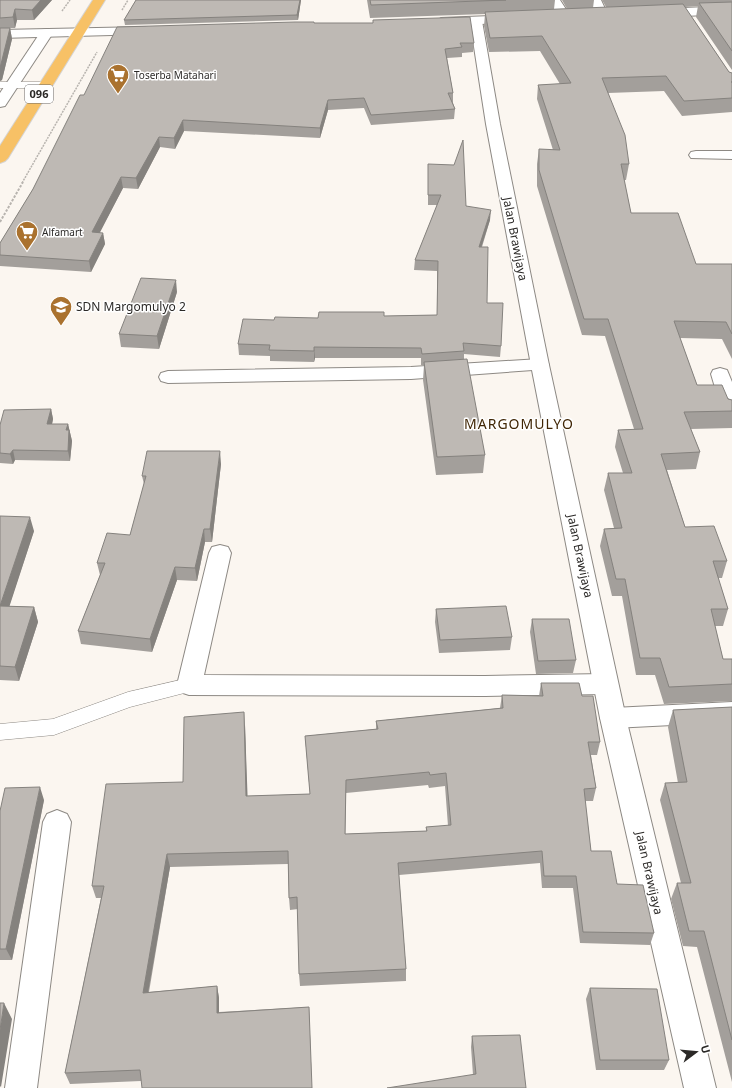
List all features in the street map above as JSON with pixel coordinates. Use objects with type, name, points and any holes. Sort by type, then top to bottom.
[{"type":"main road","name":"096","points":[[0,158],[99,0]]},
{"type":"street","points":[[554,0],[565,17]]},
{"type":"street","points":[[595,0],[602,15]]},
{"type":"street","points":[[648,13],[732,10]]},
{"type":"street","points":[[685,12],[694,25]]},
{"type":"street","points":[[550,17],[617,14]]},
{"type":"street","points":[[429,22],[528,18]]},
{"type":"street","name":"Jalan Brawijaya","points":[[476,21],[493,124],[540,366],[613,718],[700,1088]]},
{"type":"street","points":[[0,34],[154,30]]},
{"type":"street","points":[[0,103],[6,85],[47,33]]},
{"type":"street","points":[[696,155],[732,155]]},
{"type":"street","points":[[168,377],[411,373],[540,366]]},
{"type":"street","points":[[720,374],[732,410]]},
{"type":"street","points":[[220,553],[190,685],[485,686],[606,684]]},
{"type":"street","points":[[613,718],[732,712]]},
{"type":"street","points":[[21,1088],[57,822]]},
{"type":"lane","points":[[6,85],[45,84]]},
{"type":"lane","points":[[0,732],[54,727],[128,700],[190,685]]},
{"type":"path","points":[[0,222],[110,31]]},
{"type":"building","points":[[0,0],[41,0],[32,10],[15,9],[13,17],[0,18]]},
{"type":"building","points":[[136,0],[300,0],[297,15],[124,20]]},
{"type":"building","points":[[370,0],[506,0],[371,5]]},
{"type":"building","points":[[732,2],[732,51],[699,3]]},
{"type":"building","points":[[683,4],[729,72],[732,73],[732,98],[684,101],[666,76],[602,78],[625,135],[629,164],[621,164],[631,213],[678,213],[696,264],[732,264],[732,334],[726,322],[674,321],[697,385],[722,385],[728,399],[732,400],[732,411],[684,412],[700,452],[661,454],[685,527],[714,526],[727,561],[713,561],[728,609],[711,609],[723,659],[732,659],[732,684],[669,687],[660,658],[640,658],[625,579],[616,579],[604,529],[622,528],[608,473],[632,473],[618,430],[643,429],[608,319],[584,319],[539,170],[539,149],[560,150],[538,85],[571,83],[542,36],[490,38],[485,12]]},
{"type":"building","points":[[470,17],[474,43],[460,43],[462,47],[445,49],[453,93],[448,93],[455,109],[371,115],[364,98],[328,100],[320,128],[183,120],[174,138],[159,137],[136,178],[121,177],[92,232],[103,233],[89,261],[0,255],[0,243],[33,189],[80,95],[84,95],[117,27],[295,22],[373,23],[373,20]]},
{"type":"building","points":[[0,28],[10,28],[0,68]]},
{"type":"building","points":[[463,140],[466,206],[491,210],[479,247],[488,247],[487,303],[503,303],[501,346],[463,343],[464,351],[422,354],[421,348],[314,347],[314,351],[269,350],[270,345],[238,344],[243,319],[274,320],[275,317],[318,318],[319,312],[384,312],[384,316],[437,315],[438,261],[415,260],[441,195],[428,195],[428,164],[454,165]]},
{"type":"building","points":[[141,278],[176,280],[157,336],[119,334]]},
{"type":"building","points":[[467,359],[485,455],[437,457],[424,362]]},
{"type":"building","points":[[51,409],[47,424],[68,424],[66,430],[69,430],[68,451],[13,450],[10,454],[0,453],[0,425],[4,410]]},
{"type":"building","points":[[147,451],[220,451],[210,529],[204,529],[195,568],[175,567],[150,639],[78,631],[105,563],[97,563],[107,533],[130,535],[146,476],[142,476]]},
{"type":"building","points":[[0,516],[30,517],[0,606]]},
{"type":"building","points":[[0,606],[34,607],[15,667],[0,666]]},
{"type":"building","points":[[506,606],[512,637],[440,640],[436,609]]},
{"type":"building","points":[[532,619],[569,619],[576,660],[538,661]]},
{"type":"building","points":[[541,683],[579,683],[582,696],[593,696],[600,742],[588,742],[596,788],[584,789],[591,851],[611,851],[617,884],[643,885],[654,933],[583,932],[576,876],[544,876],[542,851],[398,863],[406,969],[299,974],[297,897],[289,898],[288,851],[167,854],[143,993],[217,986],[217,1013],[309,1007],[312,1088],[142,1088],[140,1070],[65,1073],[104,886],[92,886],[106,784],[183,782],[184,717],[244,712],[246,796],[310,794],[305,736],[378,729],[376,721],[503,708],[502,695],[543,696]],"holes":[[[429,772],[430,775],[446,773],[451,825],[426,827],[427,831],[345,834],[346,780]]]},
{"type":"building","points":[[732,707],[732,1040],[704,931],[689,931],[677,883],[691,883],[665,783],[687,782],[673,710]]},
{"type":"building","points":[[40,787],[6,949],[0,949],[0,811],[5,788]]},
{"type":"building","points":[[590,988],[657,989],[669,1060],[600,1060]]},
{"type":"building","points":[[0,1003],[4,1003],[0,1030]]},
{"type":"building","points":[[520,1035],[526,1088],[387,1088],[476,1074],[472,1036]]},
{"type":"place","name":"Toserba Matahari","points":[[118,94]]},
{"type":"place","name":"Alfamart","points":[[27,252]]},
{"type":"place","name":"SDN Margomulyo 2","points":[[61,326]]},
{"type":"district","name":"MARGOMULYO","points":[[519,424]]}]
